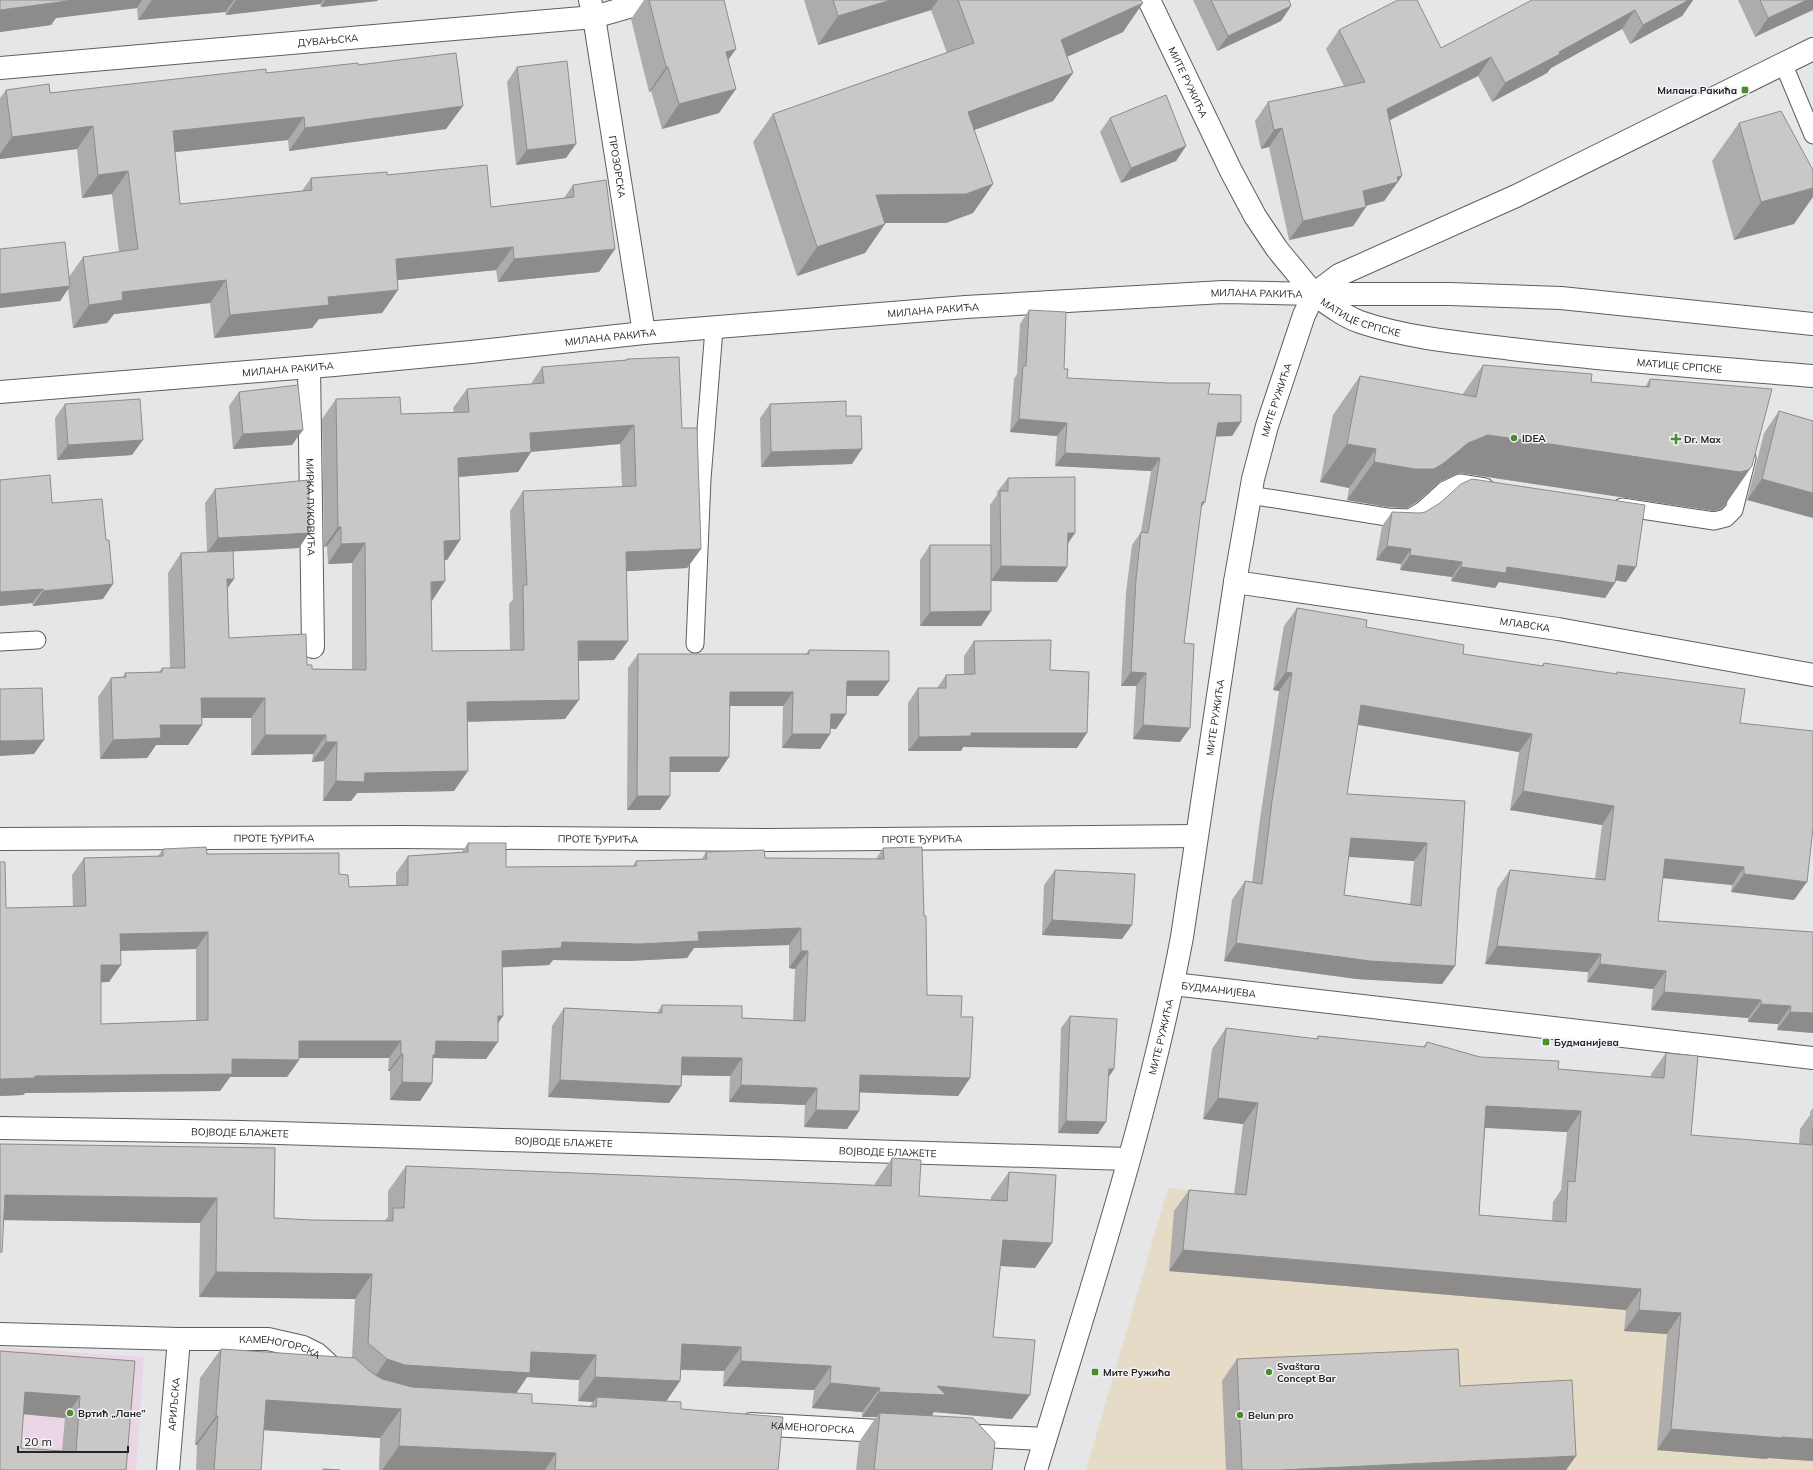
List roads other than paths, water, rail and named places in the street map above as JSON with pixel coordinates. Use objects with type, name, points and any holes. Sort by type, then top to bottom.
[{"type":"street","name":"ДУВАЊСКА","points":[[0,68],[592,8],[653,0]]},
{"type":"street","name":"МИТЕ РУЖИЋА","points":[[1036,1470],[1128,1159],[1173,984],[1182,937],[1234,582],[1250,495],[1262,445],[1298,329],[1314,294],[1277,249],[1255,216],[1150,0]]},
{"type":"street","name":"ПРОЗОРСКА","points":[[592,8],[644,333]]},
{"type":"street","name":"МИЛАНА РАКИЋА","points":[[0,392],[309,367],[471,352],[644,333],[714,329],[966,307],[1223,292],[1314,294],[1339,275],[1516,196],[1813,49]]},
{"type":"street","name":"МАТИЦЕ СРПСКЕ","points":[[1314,294],[1450,294],[1561,298],[1813,324]]},
{"type":"street","name":"МАТИЦЕ СРПСКЕ","points":[[1314,294],[1336,310],[1358,321],[1378,327],[1449,342],[1767,380],[1813,376]]},
{"type":"street","name":"МИРКА ЛУКОВИЋА","points":[[309,367],[313,647]]},
{"type":"street","name":"МЛАВСКА","points":[[1234,582],[1558,629],[1813,675]]},
{"type":"street","name":"ПРОТЕ ЂУРИЋА","points":[[0,839],[401,837],[768,840],[1196,836]]},
{"type":"street","name":"БУДМАНИЈЕВА","points":[[1173,984],[1813,1058]]},
{"type":"street","name":"ВОЈВОДЕ БЛАЖЕТЕ","points":[[0,1128],[258,1133],[1128,1159]]},
{"type":"street","name":"КАМЕНОГОРСКА","points":[[0,1334],[179,1339],[268,1339],[291,1343],[317,1354],[356,1388]]},
{"type":"street","name":"АРИЉСКА","points":[[168,1470],[179,1339]]},
{"type":"street","name":"КАМЕНОГОРСКА","points":[[728,1423],[918,1433]]},
{"type":"street","points":[[942,1434],[1045,1439]]},
{"type":"lane","points":[[1783,64],[1813,135]]},
{"type":"lane","points":[[695,644],[702,479],[714,329]]},
{"type":"lane","points":[[1606,505],[1714,521],[1726,518],[1734,510],[1751,441]]},
{"type":"lane","points":[[1250,495],[1387,517],[1410,518],[1423,510],[1445,490],[1460,483],[1498,488]]},
{"type":"lane","points":[[0,642],[36,640]]},
{"type":"place","name":"Милана Ракића","points":[[1745,90]]},
{"type":"place","name":"IDEA","points":[[1514,438]]},
{"type":"place","name":"Dr. Max","points":[[1676,439]]},
{"type":"place","name":"Будманијева","points":[[1546,1042]]},
{"type":"place","name":"Мите Ружића","points":[[1095,1372]]},
{"type":"place","name":"Svaštara Concept Bar","points":[[1269,1372]]},
{"type":"place","name":"Вртић „Лане”","points":[[70,1413]]},
{"type":"place","name":"Belun pro","points":[[1240,1415]]}]
